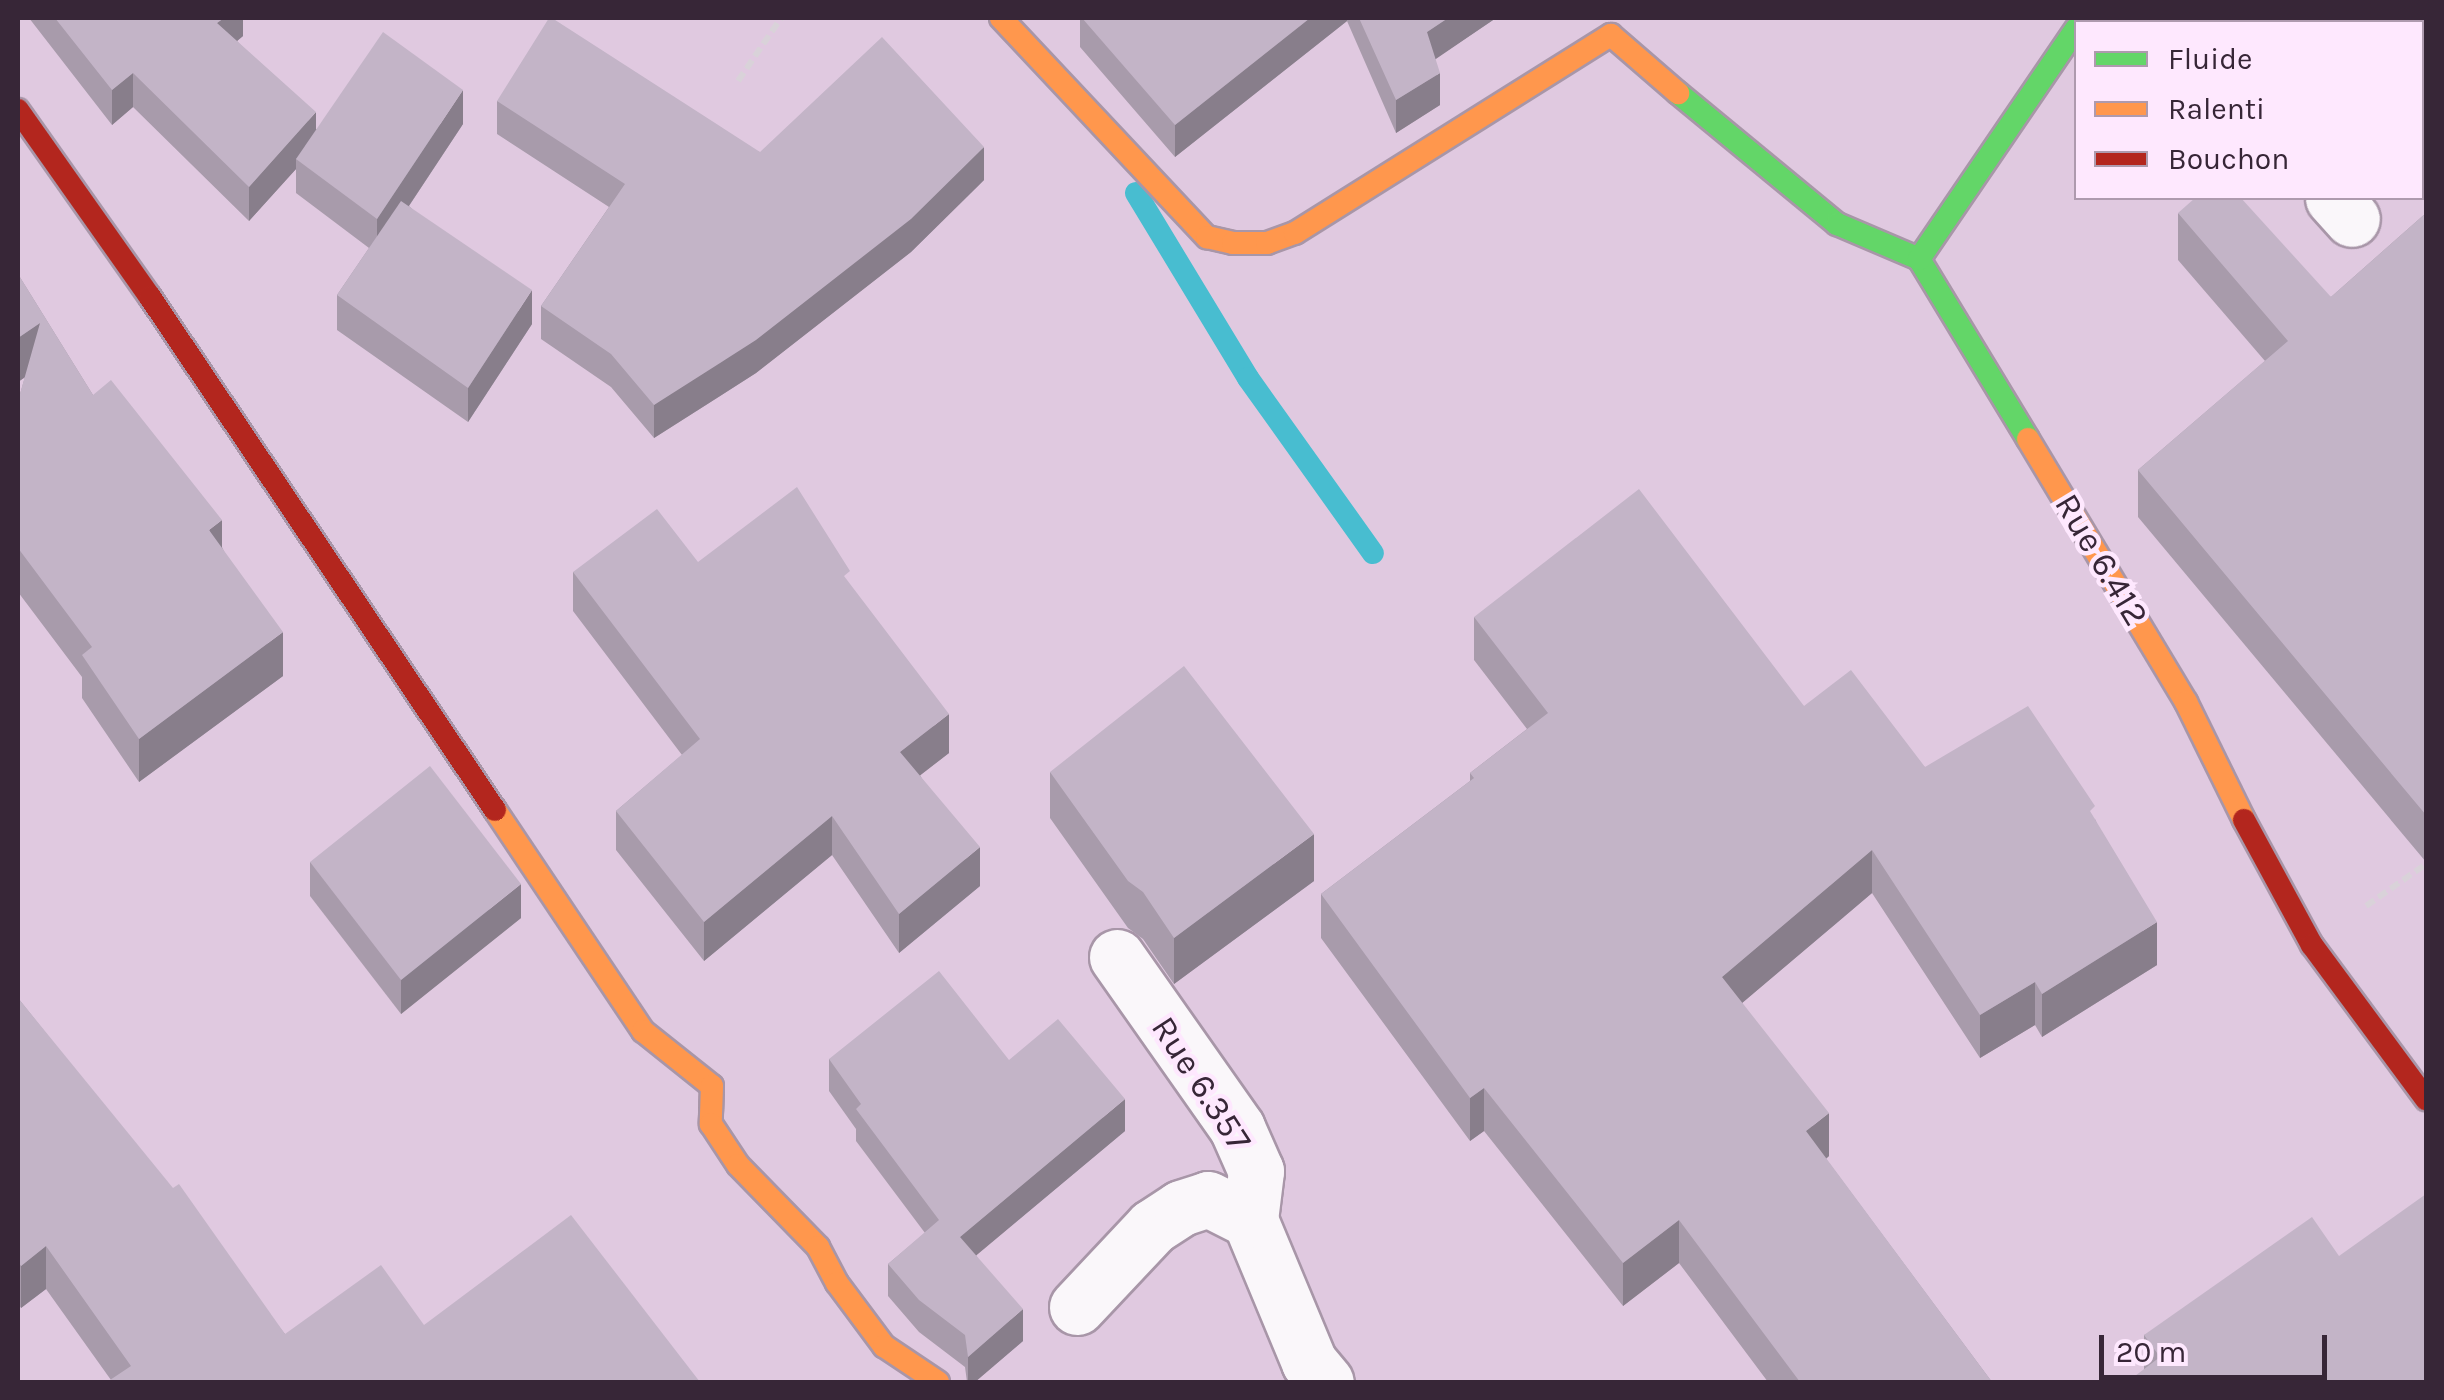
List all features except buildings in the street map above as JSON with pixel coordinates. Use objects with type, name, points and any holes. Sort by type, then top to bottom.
[{"type":"street","points":[[1001,18],[1207,237],[1233,244],[1267,243],[1295,233],[1609,26],[1748,154],[1837,224],[1873,243],[1919,259],[2074,32]]},
{"type":"street","points":[[18,110],[150,298],[642,1031],[712,1086],[711,1124],[738,1165],[818,1247],[837,1284],[884,1346],[938,1382]]},
{"type":"street","name":"Rue 6.412","points":[[1919,259],[2186,702],[2216,770],[2312,945],[2426,1099]]},
{"type":"street","name":"Rue 6.357","points":[[1117,956],[1236,1128],[1256,1172],[1250,1220],[1306,1376]]},
{"type":"street","points":[[1077,1306],[1152,1228],[1181,1208],[1208,1200],[1250,1220]]},
{"type":"path","points":[[738,82],[781,18]]},
{"type":"waterway","points":[[1136,193],[1248,378],[1373,553]]},
{"type":"traffic: fast","points":[[2028,439],[1919,259],[2074,32]]},
{"type":"traffic: fast","points":[[1678,93],[1837,224],[1919,259]]},
{"type":"traffic: slow","points":[[1001,18],[1207,237],[1233,243],[1267,243],[1295,233],[1611,35],[1678,93]]},
{"type":"traffic: slow","points":[[2028,439],[2186,702],[2244,820]]},
{"type":"traffic: slow","points":[[495,810],[643,1031],[712,1086],[711,1124],[738,1165],[818,1247],[837,1283],[884,1346],[938,1382]]},
{"type":"traffic: jam","points":[[18,110],[150,297],[495,810]]},
{"type":"traffic: jam","points":[[2244,820],[2312,945],[2426,1099]]}]
